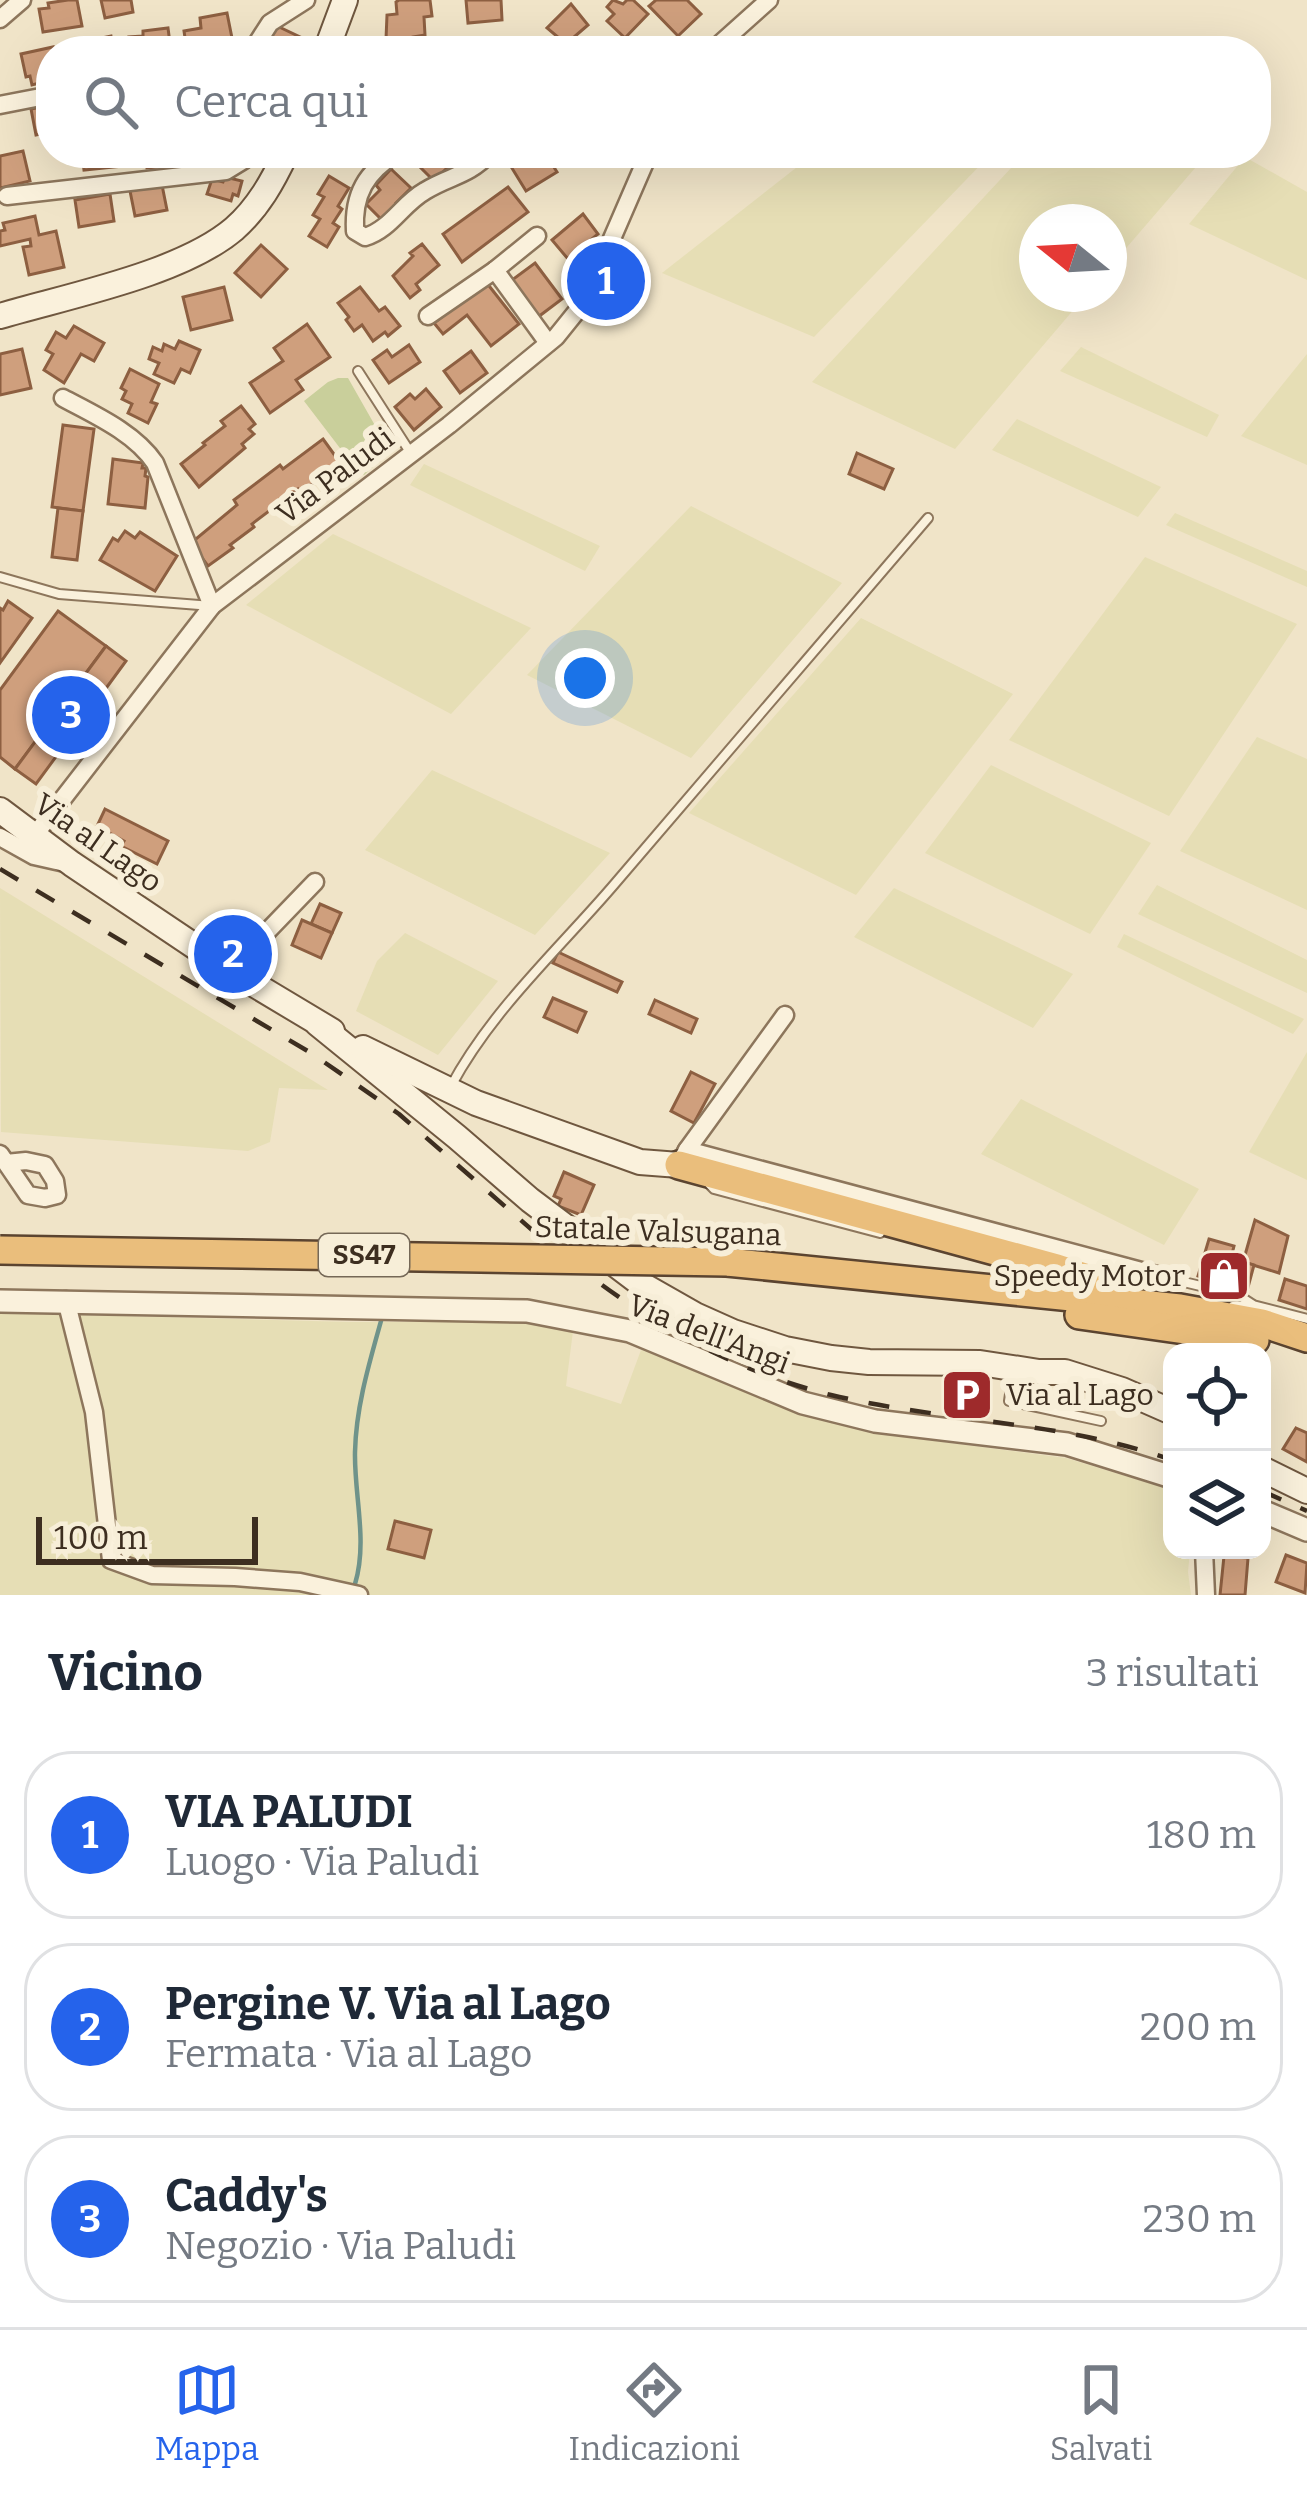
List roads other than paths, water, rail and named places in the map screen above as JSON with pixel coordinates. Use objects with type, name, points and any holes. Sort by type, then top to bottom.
[{"type":"highway","points":[[688,1162],[931,1240],[1058,1268],[1195,1310]]},
{"type":"highway","name":"Statale Valsugana","points":[[0,1250],[727,1270],[1195,1310],[1262,1323],[1307,1341]]},
{"type":"highway","name":"Statale Valsugana","points":[[0,1264],[727,1270],[1272,1343],[1307,1341]]},
{"type":"main road","points":[[332,36],[345,0]]},
{"type":"main road","points":[[0,316],[180,262],[233,229],[268,190],[279,168]]},
{"type":"main road","name":"Via al Lago","points":[[0,810],[230,970],[318,1024],[448,1091],[640,1162],[688,1162]]},
{"type":"main road","points":[[318,1024],[530,1200],[644,1286],[694,1315],[784,1349],[831,1358],[1060,1371],[1163,1408]]},
{"type":"main road","points":[[448,1091],[466,1145]]},
{"type":"main road","points":[[466,1145],[476,1103]]},
{"type":"main road","points":[[1027,1370],[1163,1418]]},
{"type":"main road","points":[[1271,1473],[1307,1491]]},
{"type":"street","points":[[0,19],[22,0]]},
{"type":"street","points":[[262,36],[270,23],[306,0]]},
{"type":"street","points":[[729,36],[769,0]]},
{"type":"street","points":[[0,105],[36,98]]},
{"type":"street","points":[[7,196],[231,168]]},
{"type":"street","points":[[374,168],[363,182],[354,219],[355,231],[364,237],[377,233],[423,191],[476,168]]},
{"type":"street","name":"Via Paludi","points":[[34,836],[212,606],[548,344],[573,318],[585,301],[643,168]]},
{"type":"street","points":[[428,316],[537,236]]},
{"type":"street","points":[[495,270],[548,344]]},
{"type":"street","points":[[63,398],[146,449],[212,606]]},
{"type":"street","points":[[0,837],[34,856],[72,864]]},
{"type":"street","points":[[230,970],[315,882]]},
{"type":"street","points":[[785,1016],[688,1162],[1160,1276]]},
{"type":"street","name":"Via dell'Angi","points":[[0,1300],[526,1311],[630,1331],[802,1403],[875,1421],[1067,1444],[1163,1474]]},
{"type":"street","points":[[66,1300],[94,1412],[111,1560],[152,1575],[300,1582],[359,1595]]},
{"type":"street","points":[[1271,1514],[1307,1530]]},
{"type":"street","points":[[1204,1559],[1206,1595]]},
{"type":"lane","points":[[358,371],[411,453]]},
{"type":"lane","points":[[448,1091],[475,1042],[928,518]]},
{"type":"lane","points":[[0,577],[59,594],[212,606]]},
{"type":"lane","points":[[688,1162],[714,1189],[883,1234]]},
{"type":"lane","points":[[1160,1276],[1238,1295],[1253,1305],[1307,1319]]},
{"type":"lane","points":[[1195,1310],[1253,1305]]},
{"type":"lane","points":[[1027,1370],[1009,1401],[1101,1421]]},
{"type":"waterway","points":[[355,1584],[360,1535],[356,1435],[381,1321]]},
{"type":"railway","points":[[0,869],[311,1053],[399,1114],[547,1243]]},
{"type":"railway","points":[[602,1285],[711,1351],[800,1386],[874,1404],[1088,1437],[1163,1457]]},
{"type":"railway","points":[[1271,1495],[1307,1511]]},
{"type":"place","name":"VIA PALUDI","points":[[606,281]]},
{"type":"place","name":"Caddy's","points":[[71,715]]},
{"type":"place","name":"Pergine V. Via al Lago","points":[[233,954]]},
{"type":"place","name":"Speedy Motor","points":[[1224,1276]]},
{"type":"place","name":"Via al Lago","points":[[967,1395]]}]
